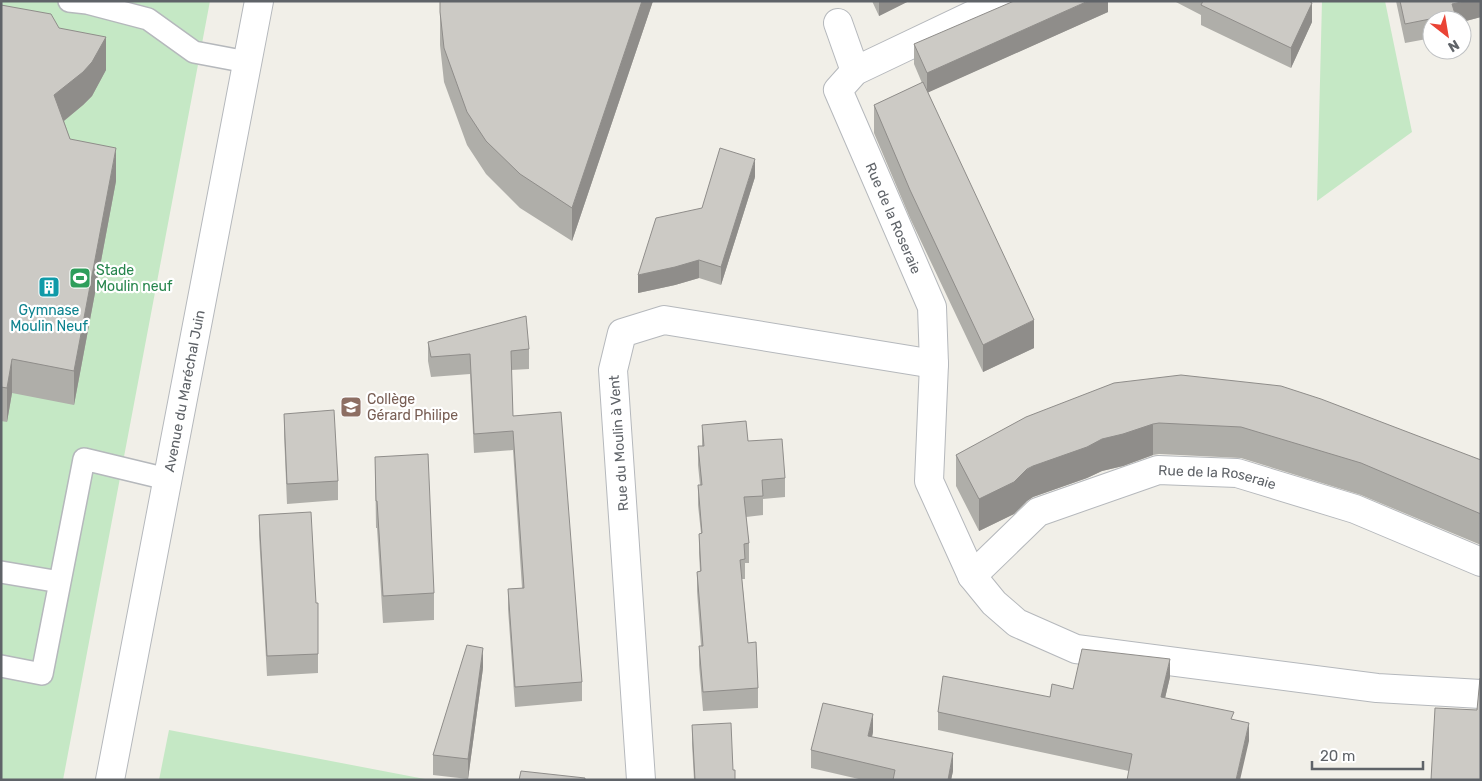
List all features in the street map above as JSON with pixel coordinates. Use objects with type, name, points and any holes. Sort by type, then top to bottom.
[{"type":"street","name":"Avenue du Maréchal Juin","points":[[110,780],[259,1]]},
{"type":"street","name":"Rue de la Roseraie","points":[[1002,1],[855,71],[838,90],[932,307],[934,364],[929,480],[972,576],[994,603],[1017,623],[1076,649],[1377,688],[1481,694]]},
{"type":"street","points":[[838,23],[855,71]]},
{"type":"street","name":"Rue du Moulin à Vent","points":[[641,780],[613,370],[622,334],[664,320],[934,364]]},
{"type":"street","name":"Rue de la Roseraie","points":[[972,576],[1038,512],[1158,470],[1237,473],[1355,509],[1481,562]]},
{"type":"lane","points":[[69,1],[148,20],[194,52],[247,62]]},
{"type":"lane","points":[[1,666],[42,674],[84,459],[167,479]]},
{"type":"lane","points":[[1,572],[60,582]]},
{"type":"green space","name":"Stade Moulin neuf","points":[[1,1],[210,1],[63,780],[1,780]]},
{"type":"green space","points":[[1322,1],[1385,1],[1412,132],[1317,201]]},
{"type":"green space","points":[[169,730],[430,780],[159,780]]},
{"type":"building","points":[[440,1],[642,1],[572,208],[520,174],[486,141],[467,112],[444,48]]},
{"type":"building","points":[[1014,1],[1088,1],[927,73],[914,44]]},
{"type":"building","points":[[1203,1],[1309,1],[1312,3],[1291,48],[1201,5]]},
{"type":"building","points":[[1400,1],[1466,1],[1452,4],[1454,10],[1422,10],[1422,21],[1405,24]]},
{"type":"building","name":"Gymnase Moulin Neuf","points":[[1,5],[51,14],[59,28],[106,37],[92,62],[83,72],[54,95],[70,139],[116,148],[74,371],[12,359],[7,388],[1,387]]},
{"type":"building","points":[[923,82],[1034,320],[983,345],[910,190],[874,105]]},
{"type":"building","points":[[720,148],[755,159],[721,267],[699,260],[638,275],[656,218],[702,208]]},
{"type":"building","points":[[526,316],[529,349],[511,351],[513,416],[561,412],[582,682],[515,687],[508,589],[524,588],[513,431],[474,434],[470,354],[431,357],[428,342]]},
{"type":"building","points":[[1181,375],[1281,386],[1321,399],[1481,460],[1481,514],[1361,463],[1241,427],[1153,424],[1102,439],[1087,447],[1033,466],[1027,469],[1014,482],[979,499],[956,455],[1026,417],[1114,383]]},
{"type":"building","points":[[334,410],[338,481],[287,484],[284,414]]},
{"type":"building","points":[[746,421],[748,441],[782,439],[785,478],[762,480],[763,496],[744,497],[749,543],[744,544],[745,559],[740,560],[748,643],[756,642],[758,688],[703,692],[699,646],[703,646],[697,572],[701,571],[699,534],[702,533],[698,485],[702,485],[698,446],[704,446],[702,425]]},
{"type":"building","points":[[428,454],[434,593],[383,596],[376,501],[375,457]]},
{"type":"building","points":[[311,512],[316,603],[318,603],[318,654],[267,656],[259,515]]},
{"type":"building","points":[[467,645],[483,648],[468,759],[433,755]]},
{"type":"building","points":[[1082,649],[1170,659],[1161,697],[1234,712],[1231,719],[1249,723],[1236,780],[1127,780],[1132,754],[938,712],[943,676],[1050,697],[1052,684],[1073,689]]},
{"type":"building","points":[[1480,678],[1481,780],[1431,780],[1435,708],[1477,710]]},
{"type":"building","points":[[823,703],[873,714],[868,736],[953,753],[948,780],[893,780],[895,770],[811,750]]},
{"type":"building","points":[[731,723],[735,780],[695,780],[692,725]]},
{"type":"building","points":[[521,771],[585,778],[585,780],[519,780]]},
{"type":"place","name":"Stade Moulin neuf","points":[[80,278]]},
{"type":"place","name":"Gymnase Moulin Neuf","points":[[49,287]]},
{"type":"place","name":"Collège Gérard Philipe","points":[[351,407]]}]
